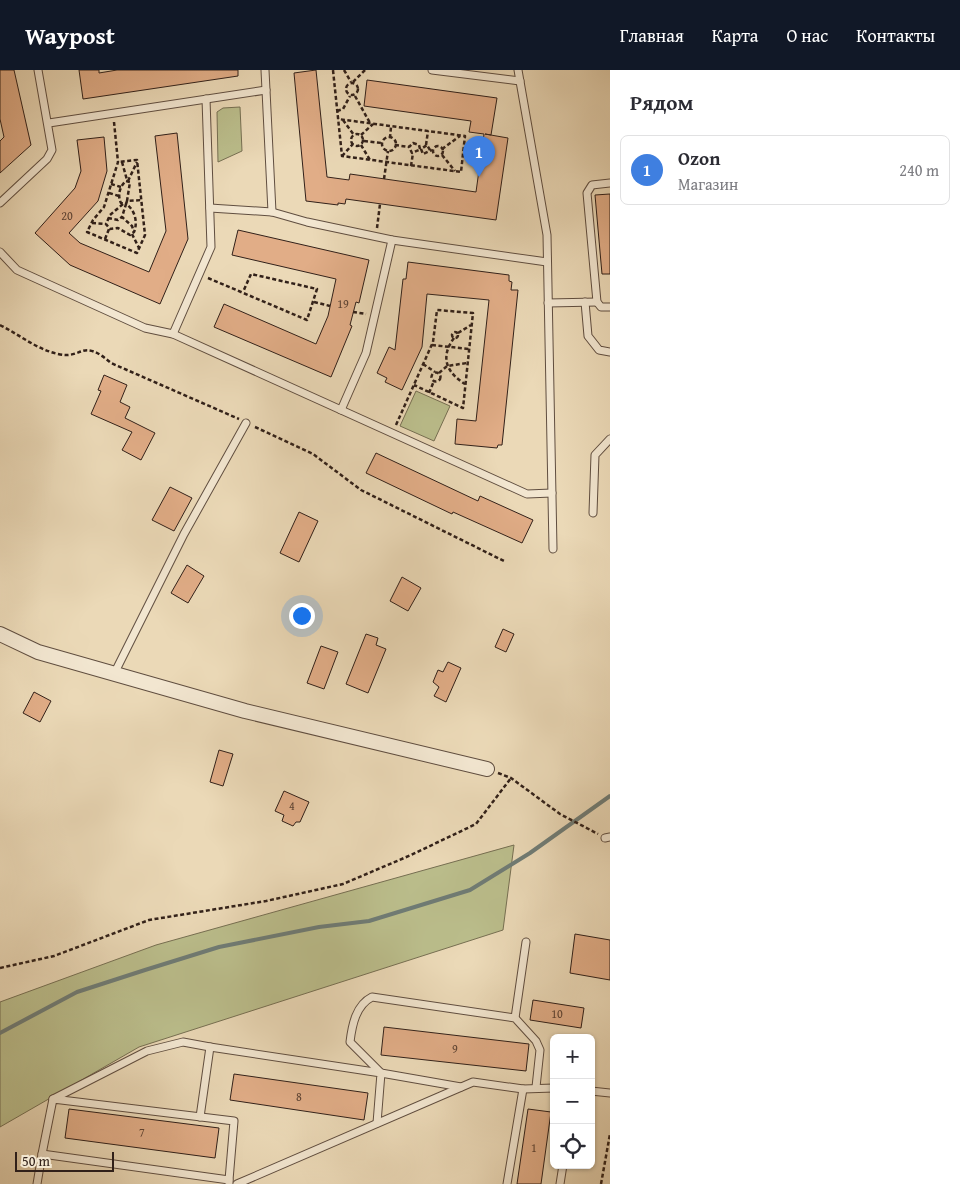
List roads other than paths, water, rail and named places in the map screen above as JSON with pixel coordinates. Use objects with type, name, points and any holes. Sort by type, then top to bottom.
[{"type":"street","points":[[0,634],[38,652],[114,674],[255,713],[487,769]]},
{"type":"lane","points":[[0,203],[50,155],[52,146],[49,123],[44,110],[38,70]]},
{"type":"lane","points":[[265,70],[272,212]]},
{"type":"lane","points":[[432,70],[520,81]]},
{"type":"lane","points":[[518,70],[547,235],[553,549]]},
{"type":"lane","points":[[49,123],[266,90]]},
{"type":"lane","points":[[173,334],[210,247],[206,99]]},
{"type":"lane","points":[[610,183],[592,185],[587,193],[597,302],[601,307],[610,307]]},
{"type":"lane","points":[[210,208],[272,212],[307,222],[392,240],[547,262]]},
{"type":"lane","points":[[341,410],[366,353],[392,240]]},
{"type":"lane","points":[[0,252],[17,270],[145,328],[173,334],[527,494],[552,493]]},
{"type":"lane","points":[[585,302],[588,336],[599,350],[610,352]]},
{"type":"lane","points":[[548,303],[597,302]]},
{"type":"lane","points":[[114,674],[184,534],[246,423]]},
{"type":"lane","points":[[593,513],[595,455],[610,439]]},
{"type":"lane","points":[[515,1018],[526,942]]},
{"type":"lane","points":[[377,1123],[381,1073],[350,1042],[352,1025],[358,1012],[366,1000],[372,996],[515,1018],[536,1041],[540,1050],[536,1087]]},
{"type":"lane","points":[[53,1099],[147,1051],[183,1042],[460,1087]]},
{"type":"lane","points":[[200,1117],[210,1047]]},
{"type":"lane","points":[[237,1184],[473,1082],[523,1089],[550,1088]]},
{"type":"lane","points":[[507,1184],[523,1089]]},
{"type":"lane","points":[[595,1091],[610,1093]]},
{"type":"lane","points":[[42,1154],[229,1182],[234,1121],[53,1099]]},
{"type":"lane","points":[[37,1184],[53,1099]]},
{"type":"lane","points":[[560,1184],[562,1169]]},
{"type":"waterway","points":[[0,1033],[77,992],[219,947],[319,927],[369,921],[470,890],[530,853],[610,796]]},
{"type":"place","name":"Ozon","points":[[479,177]]}]
